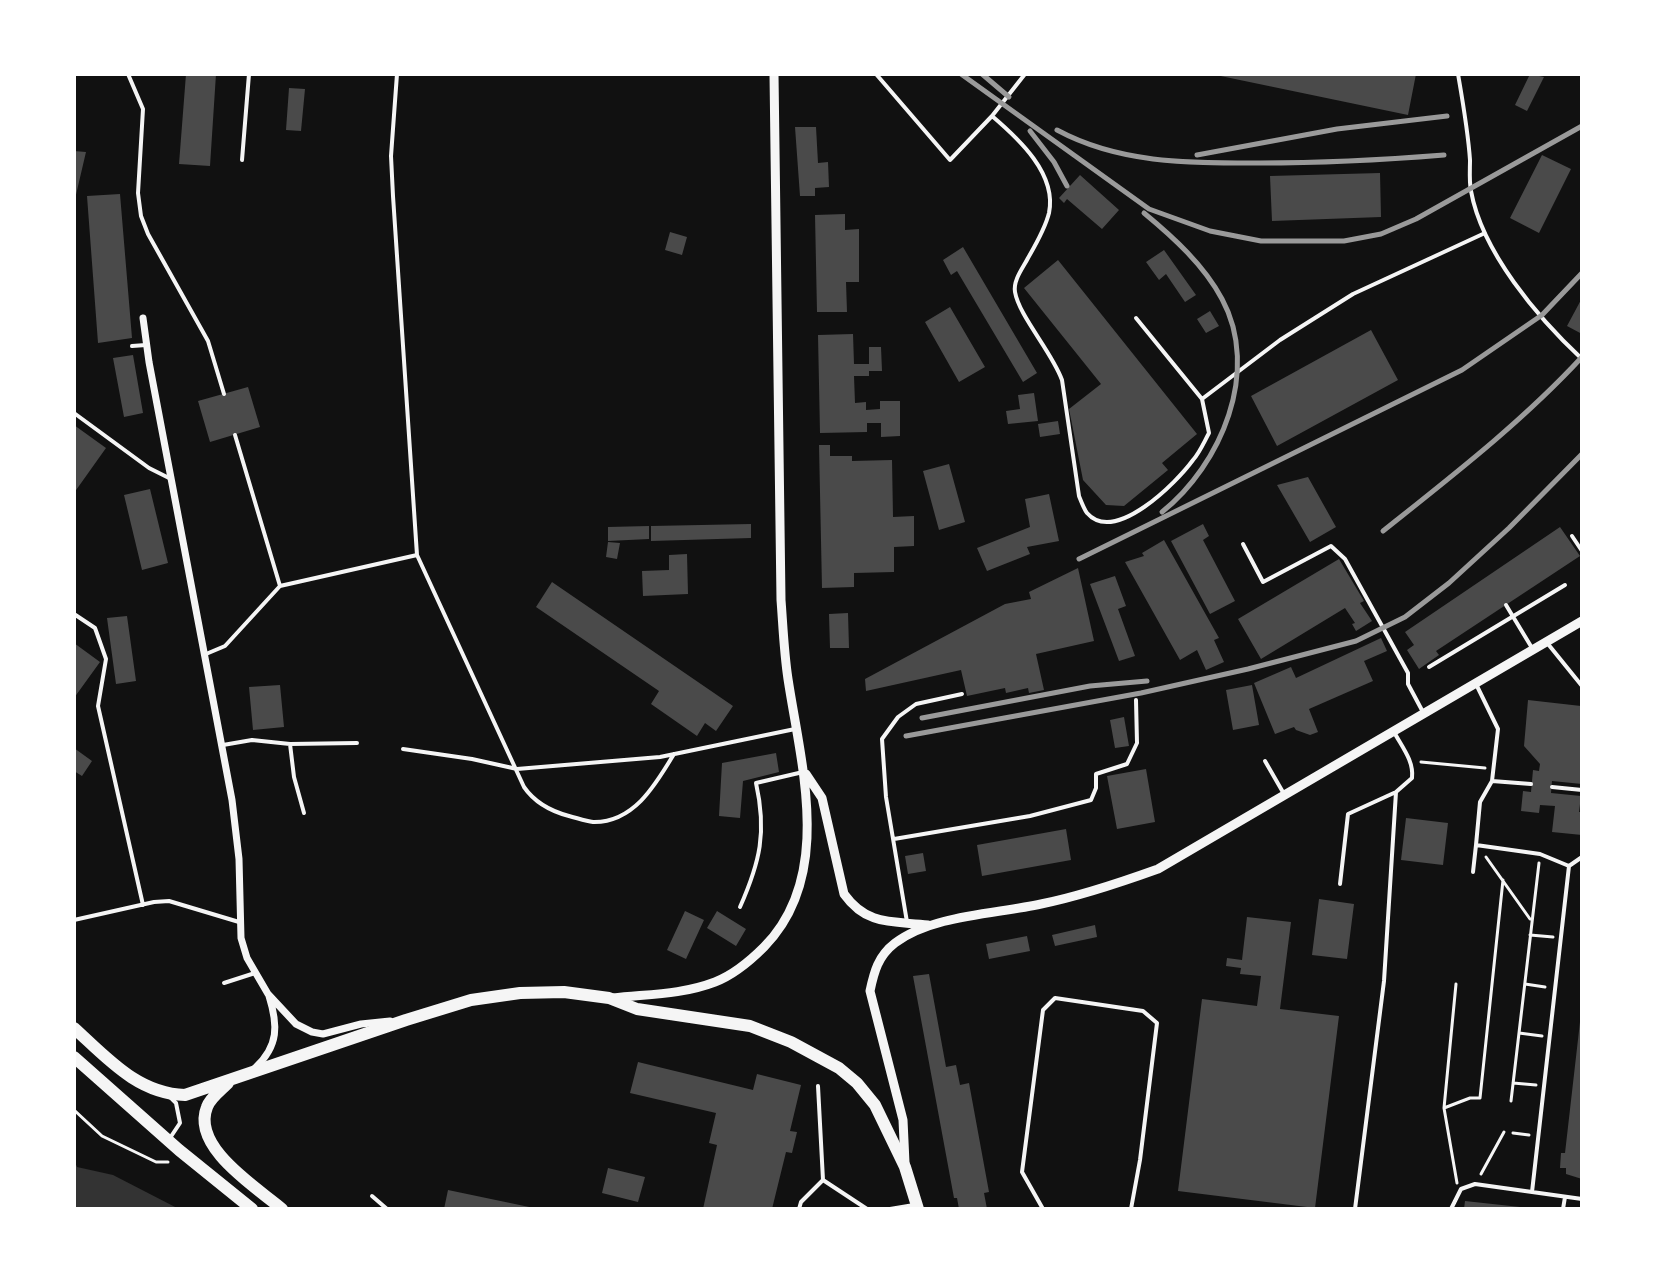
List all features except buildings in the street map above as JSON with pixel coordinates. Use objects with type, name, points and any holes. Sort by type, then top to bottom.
[{"type":"main road","points":[[74,1028],[135,1081],[166,1093],[185,1095],[471,1000],[520,993],[564,992],[609,998],[637,1009],[750,1026],[839,1068],[866,1094],[875,1105],[905,1167],[918,1207]]},
{"type":"main road","points":[[74,1057],[252,1209]]},
{"type":"main road","points":[[230,1081],[207,1107],[205,1128],[209,1141],[220,1156],[282,1209]]},
{"type":"street","points":[[609,998],[692,990],[719,981],[750,961],[771,939],[789,911],[805,863],[808,827],[804,803],[805,771],[787,676],[781,600],[774,74]]},
{"type":"street","points":[[143,318],[223,745],[239,859],[239,922],[247,958],[268,994],[296,1024],[312,1032],[323,1034],[361,1024],[406,1020]]},
{"type":"street","points":[[905,1167],[903,1120],[870,991],[882,955],[896,942],[931,925],[1091,892],[1158,869],[1582,621]]},
{"type":"street","points":[[805,771],[822,798],[844,894],[854,907],[864,915],[888,922],[931,925]]},
{"type":"street","points":[[247,1075],[264,1060],[274,1043],[277,1031],[268,994]]},
{"type":"lane","points":[[128,74],[143,109],[138,193],[141,216],[208,341],[224,394]]},
{"type":"lane","points":[[242,160],[249,74]]},
{"type":"lane","points":[[397,74],[391,156],[417,555],[524,787],[533,800],[557,813],[594,822],[625,815],[655,786],[674,754]]},
{"type":"lane","points":[[876,74],[950,160],[992,116],[1025,74]]},
{"type":"lane","points":[[1458,74],[1466,122],[1470,189],[1477,216],[1511,278],[1582,359]]},
{"type":"lane","points":[[992,116],[1008,129],[1040,168],[1049,187],[1049,212],[1039,239],[1016,281],[1015,290],[1019,303],[1056,363],[1062,380],[1079,496],[1087,513],[1101,522],[1119,522],[1174,483],[1195,458],[1209,433],[1202,399],[1136,318]]},
{"type":"lane","points":[[1202,399],[1280,340],[1353,294],[1485,233]]},
{"type":"lane","points":[[132,346],[147,345]]},
{"type":"lane","points":[[74,413],[149,468],[172,479]]},
{"type":"lane","points":[[235,435],[280,586]]},
{"type":"lane","points":[[1572,536],[1582,551]]},
{"type":"lane","points":[[1243,544],[1263,582],[1331,546],[1345,559],[1408,673],[1408,684],[1424,714]]},
{"type":"lane","points":[[206,654],[225,646],[280,586],[417,555]]},
{"type":"lane","points":[[1429,667],[1565,585]]},
{"type":"lane","points":[[1506,605],[1533,650]]},
{"type":"lane","points":[[74,614],[95,628],[106,659],[98,706],[143,905]]},
{"type":"lane","points":[[1547,642],[1582,686]]},
{"type":"lane","points":[[1473,872],[1480,802],[1492,781],[1498,729],[1476,684]]},
{"type":"lane","points":[[907,923],[883,776],[882,739],[898,717],[916,704],[962,694]]},
{"type":"lane","points":[[894,839],[1030,816],[1091,800],[1096,788],[1096,774],[1127,764],[1137,743],[1136,700]]},
{"type":"lane","points":[[403,749],[517,769],[674,754],[797,729]]},
{"type":"lane","points":[[1340,884],[1348,814],[1396,792],[1412,778],[1414,768],[1394,732]]},
{"type":"lane","points":[[223,745],[252,740],[290,744],[357,743]]},
{"type":"lane","points":[[290,744],[294,777],[304,813]]},
{"type":"lane","points":[[1265,761],[1285,796]]},
{"type":"lane","points":[[740,907],[761,851],[762,808],[756,783],[805,771]]},
{"type":"lane","points":[[1492,781],[1531,784]]},
{"type":"lane","points":[[1552,787],[1582,790]]},
{"type":"lane","points":[[1355,1209],[1384,981],[1396,792]]},
{"type":"lane","points":[[1476,845],[1540,854],[1569,866]]},
{"type":"lane","points":[[1532,1192],[1569,866],[1582,857]]},
{"type":"lane","points":[[74,920],[169,901],[239,922]]},
{"type":"lane","points":[[224,983],[255,973]]},
{"type":"lane","points":[[1043,1209],[1022,1172],[1043,1010],[1055,998],[1143,1011],[1157,1023],[1131,1209]]},
{"type":"lane","points":[[799,1209],[801,1202],[823,1180],[818,1086]]},
{"type":"lane","points":[[166,1093],[176,1103],[180,1123],[169,1140]]},
{"type":"lane","points":[[823,1180],[867,1209]]},
{"type":"lane","points":[[1451,1209],[1461,1189],[1475,1184],[1582,1199]]},
{"type":"lane","points":[[372,1196],[387,1209]]},
{"type":"lane","points":[[1563,1209],[1565,1197]]},
{"type":"lane","points":[[890,1209],[918,1207]]},
{"type":"path","points":[[1411,761],[1493,769]]},
{"type":"path","points":[[1476,845],[1532,922]]},
{"type":"path","points":[[1511,1101],[1540,854]]},
{"type":"path","points":[[1444,1108],[1470,1098],[1480,1098],[1503,880]]},
{"type":"path","points":[[1530,935],[1561,938]]},
{"type":"path","points":[[1456,984],[1444,1108],[1454,1169],[1461,1189]]},
{"type":"path","points":[[1525,984],[1555,988]]},
{"type":"path","points":[[1519,1033],[1550,1037]]},
{"type":"path","points":[[1513,1083],[1544,1086]]},
{"type":"path","points":[[74,1110],[102,1136],[156,1162],[168,1162]]},
{"type":"path","points":[[1475,1184],[1504,1132]]},
{"type":"path","points":[[1513,1133],[1539,1136]]},
{"type":"shaded area","points":[[74,1160],[77,1167],[113,1175],[179,1209],[74,1209]]},
{"type":"railway","points":[[961,74],[1149,209],[1210,231],[1261,241],[1344,241],[1381,234],[1416,219],[1582,126]]},
{"type":"railway","points":[[982,74],[1009,97]]},
{"type":"railway","points":[[1197,155],[1337,129],[1447,116]]},
{"type":"railway","points":[[1057,130],[1105,150],[1182,162],[1306,162],[1444,155]]},
{"type":"railway","points":[[1030,131],[1054,162],[1067,186]]},
{"type":"railway","points":[[1144,213],[1187,252],[1215,287],[1233,327],[1237,356],[1236,386],[1229,415],[1217,443],[1202,469],[1162,512]]},
{"type":"railway","points":[[1079,559],[1462,370],[1542,315],[1582,273]]},
{"type":"railway","points":[[1383,531],[1511,426],[1582,357]]},
{"type":"railway","points":[[906,736],[1141,693],[1356,641],[1405,617],[1449,583],[1582,454]]},
{"type":"railway","points":[[922,718],[1090,686],[1147,681]]}]
